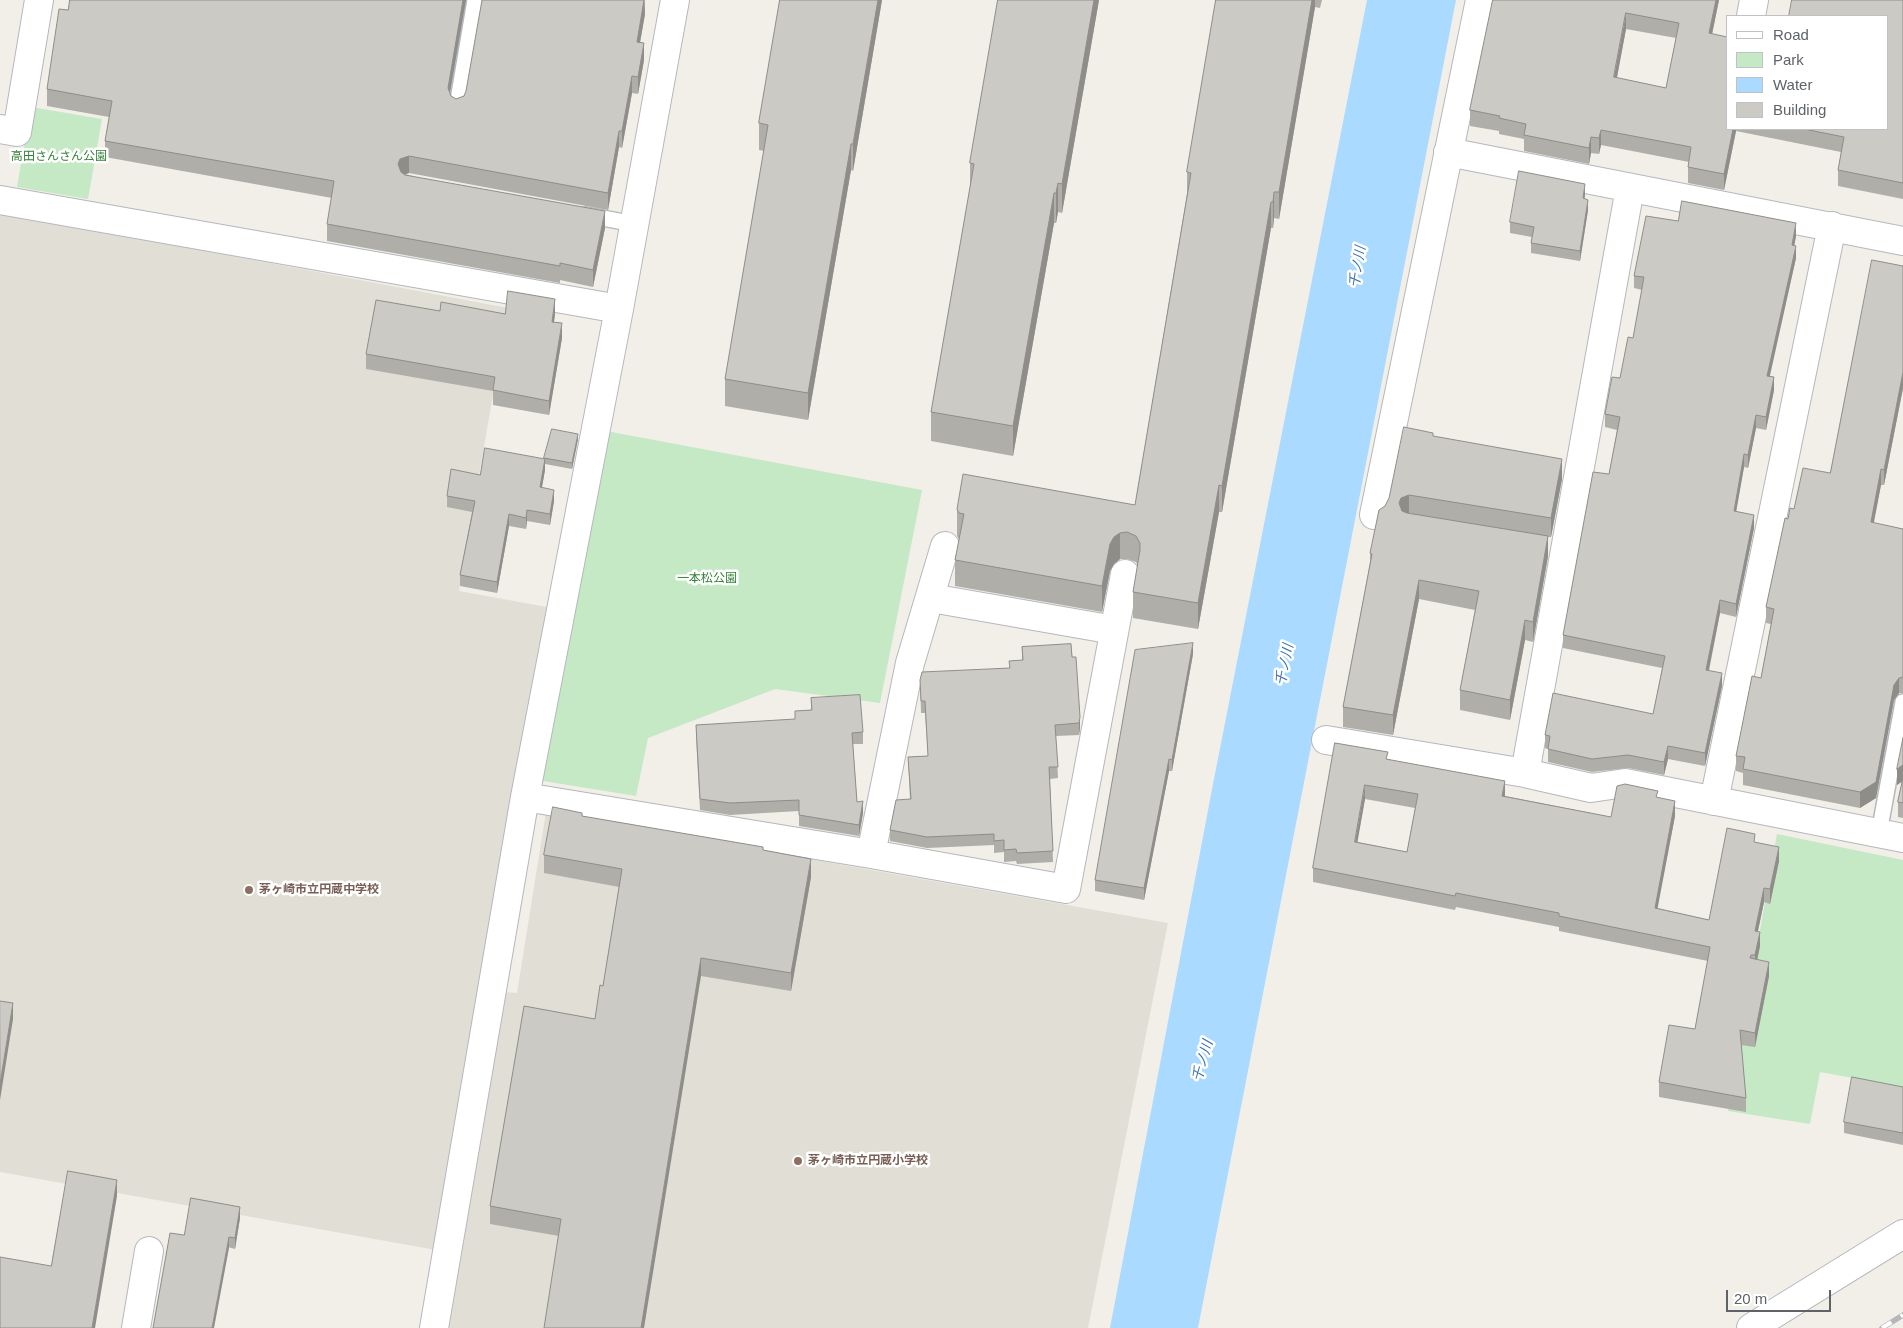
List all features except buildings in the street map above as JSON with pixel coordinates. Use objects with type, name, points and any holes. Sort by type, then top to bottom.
[{"type":"street","points":[[0,129],[17,132],[39,0]]},
{"type":"street","points":[[1374,516],[1480,0]]},
{"type":"street","points":[[1751,15],[1754,0]]},
{"type":"street","points":[[434,1328],[525,797],[619,309],[669,1]]},
{"type":"street","points":[[1448,152],[1903,241]]},
{"type":"street","points":[[1525,773],[1560,548],[1630,188]]},
{"type":"street","points":[[0,200],[619,309]]},
{"type":"street","points":[[1714,801],[1832,226]]},
{"type":"street","points":[[871,854],[910,663],[945,546]]},
{"type":"street","points":[[525,797],[871,854],[1066,889],[1124,574]]},
{"type":"street","points":[[930,598],[1114,630]]},
{"type":"street","points":[[1326,740],[1525,773],[1591,788],[1626,783],[1891,835]]},
{"type":"street","points":[[1751,1328],[1903,1234]]},
{"type":"street","points":[[136,1328],[148,1251]]},
{"type":"lane","points":[[457,106],[475,0]]},
{"type":"lane","points":[[568,212],[634,224]]},
{"type":"lane","points":[[1891,835],[1903,702]]},
{"type":"shaded area","name":"茅ヶ崎市立円蔵中学校","points":[[0,212],[508,308],[459,591],[547,607],[436,1250],[0,1172]]},
{"type":"shaded area","name":"茅ヶ崎市立円蔵小学校","points":[[546,812],[1168,923],[1088,1328],[446,1328],[504,992],[517,993]]},
{"type":"green space","name":"高田さんさん公園","points":[[31,107],[102,119],[88,199],[17,187]]},
{"type":"green space","name":"一本松公園","points":[[606,431],[922,490],[880,703],[775,689],[648,738],[636,796],[537,780]]},
{"type":"green space","points":[[1777,834],[1903,860],[1903,1087],[1820,1072],[1810,1124],[1728,1111]]},
{"type":"water","name":"千ノ川","points":[[1367,0],[1456,0],[1198,1328],[1110,1328],[1213,784]]},
{"type":"railway","points":[[1882,1328],[1903,1315]]},
{"type":"place","name":"茅ヶ崎市立円蔵中学校","points":[[249,890]]},
{"type":"place","name":"茅ヶ崎市立円蔵小学校","points":[[798,1161]]}]
